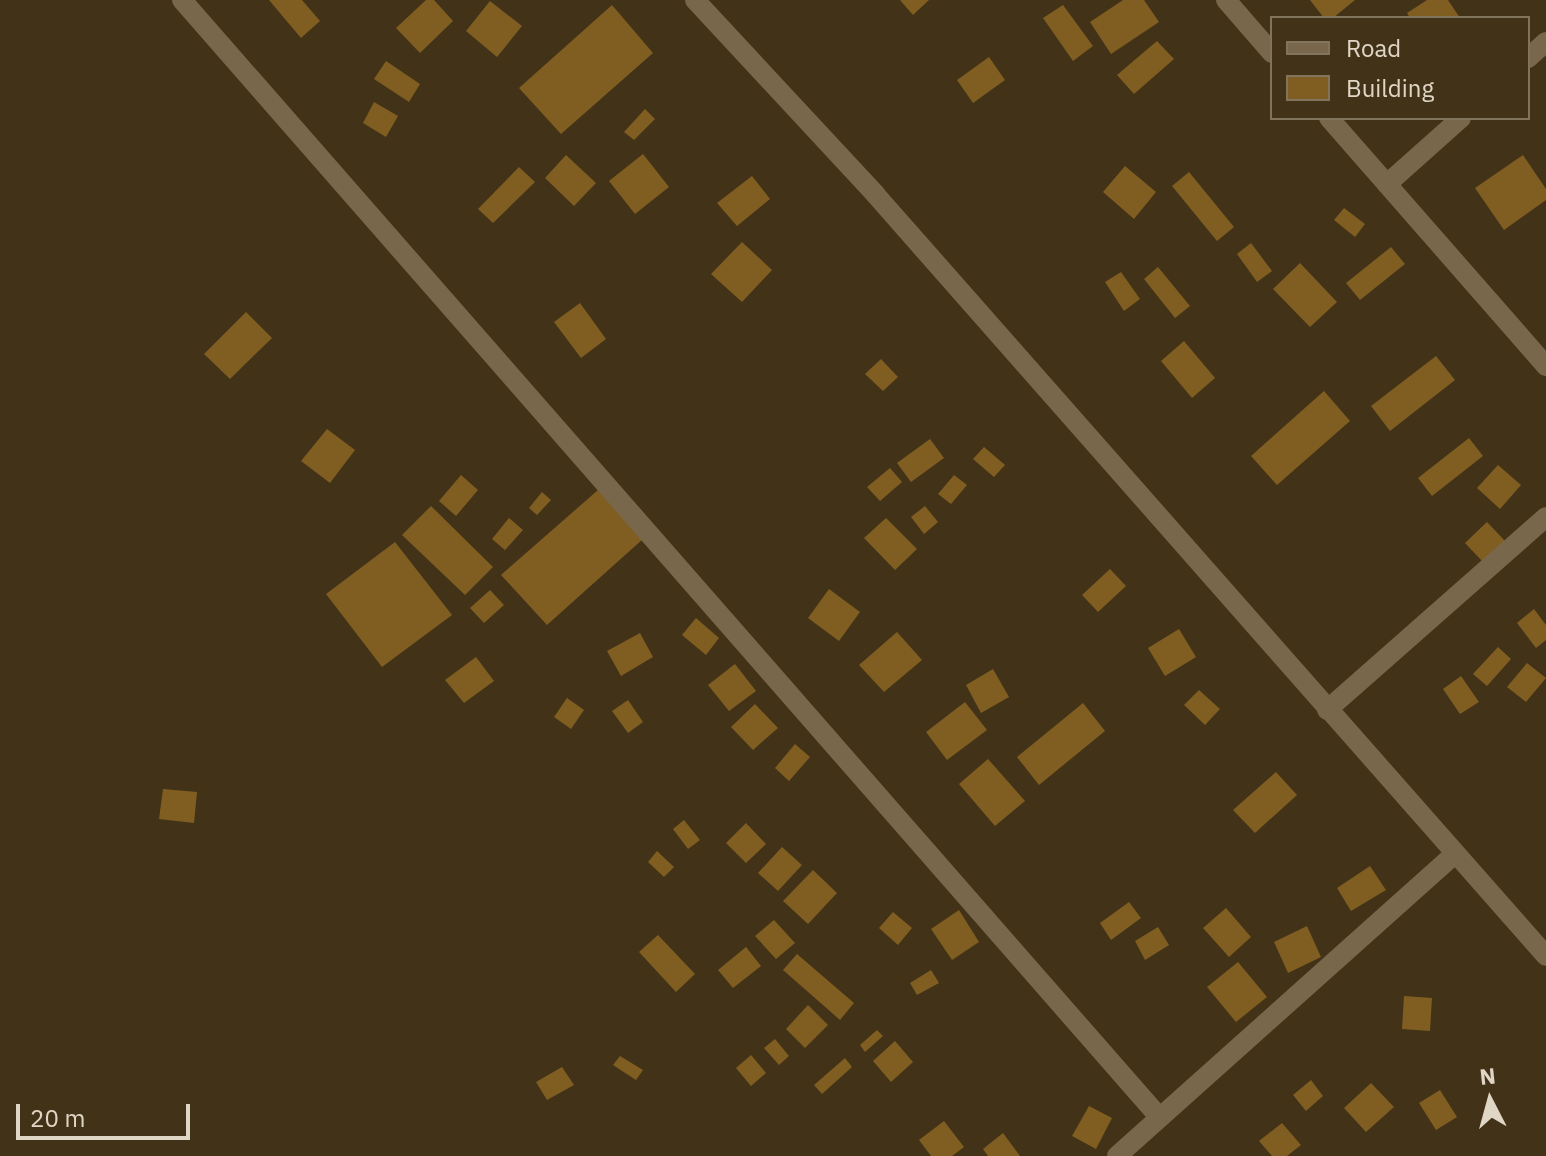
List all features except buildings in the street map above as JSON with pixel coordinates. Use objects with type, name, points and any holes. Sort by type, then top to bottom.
[{"type":"street","points":[[182,0],[1160,1118]]},
{"type":"street","points":[[695,0],[875,194],[1546,956]]},
{"type":"street","points":[[1226,0],[1270,51]]},
{"type":"street","points":[[1530,56],[1546,42]]},
{"type":"street","points":[[1331,120],[1546,366]]},
{"type":"street","points":[[1387,184],[1459,120]]},
{"type":"street","points":[[1327,710],[1546,517]]},
{"type":"street","points":[[1117,1156],[1455,854]]}]
